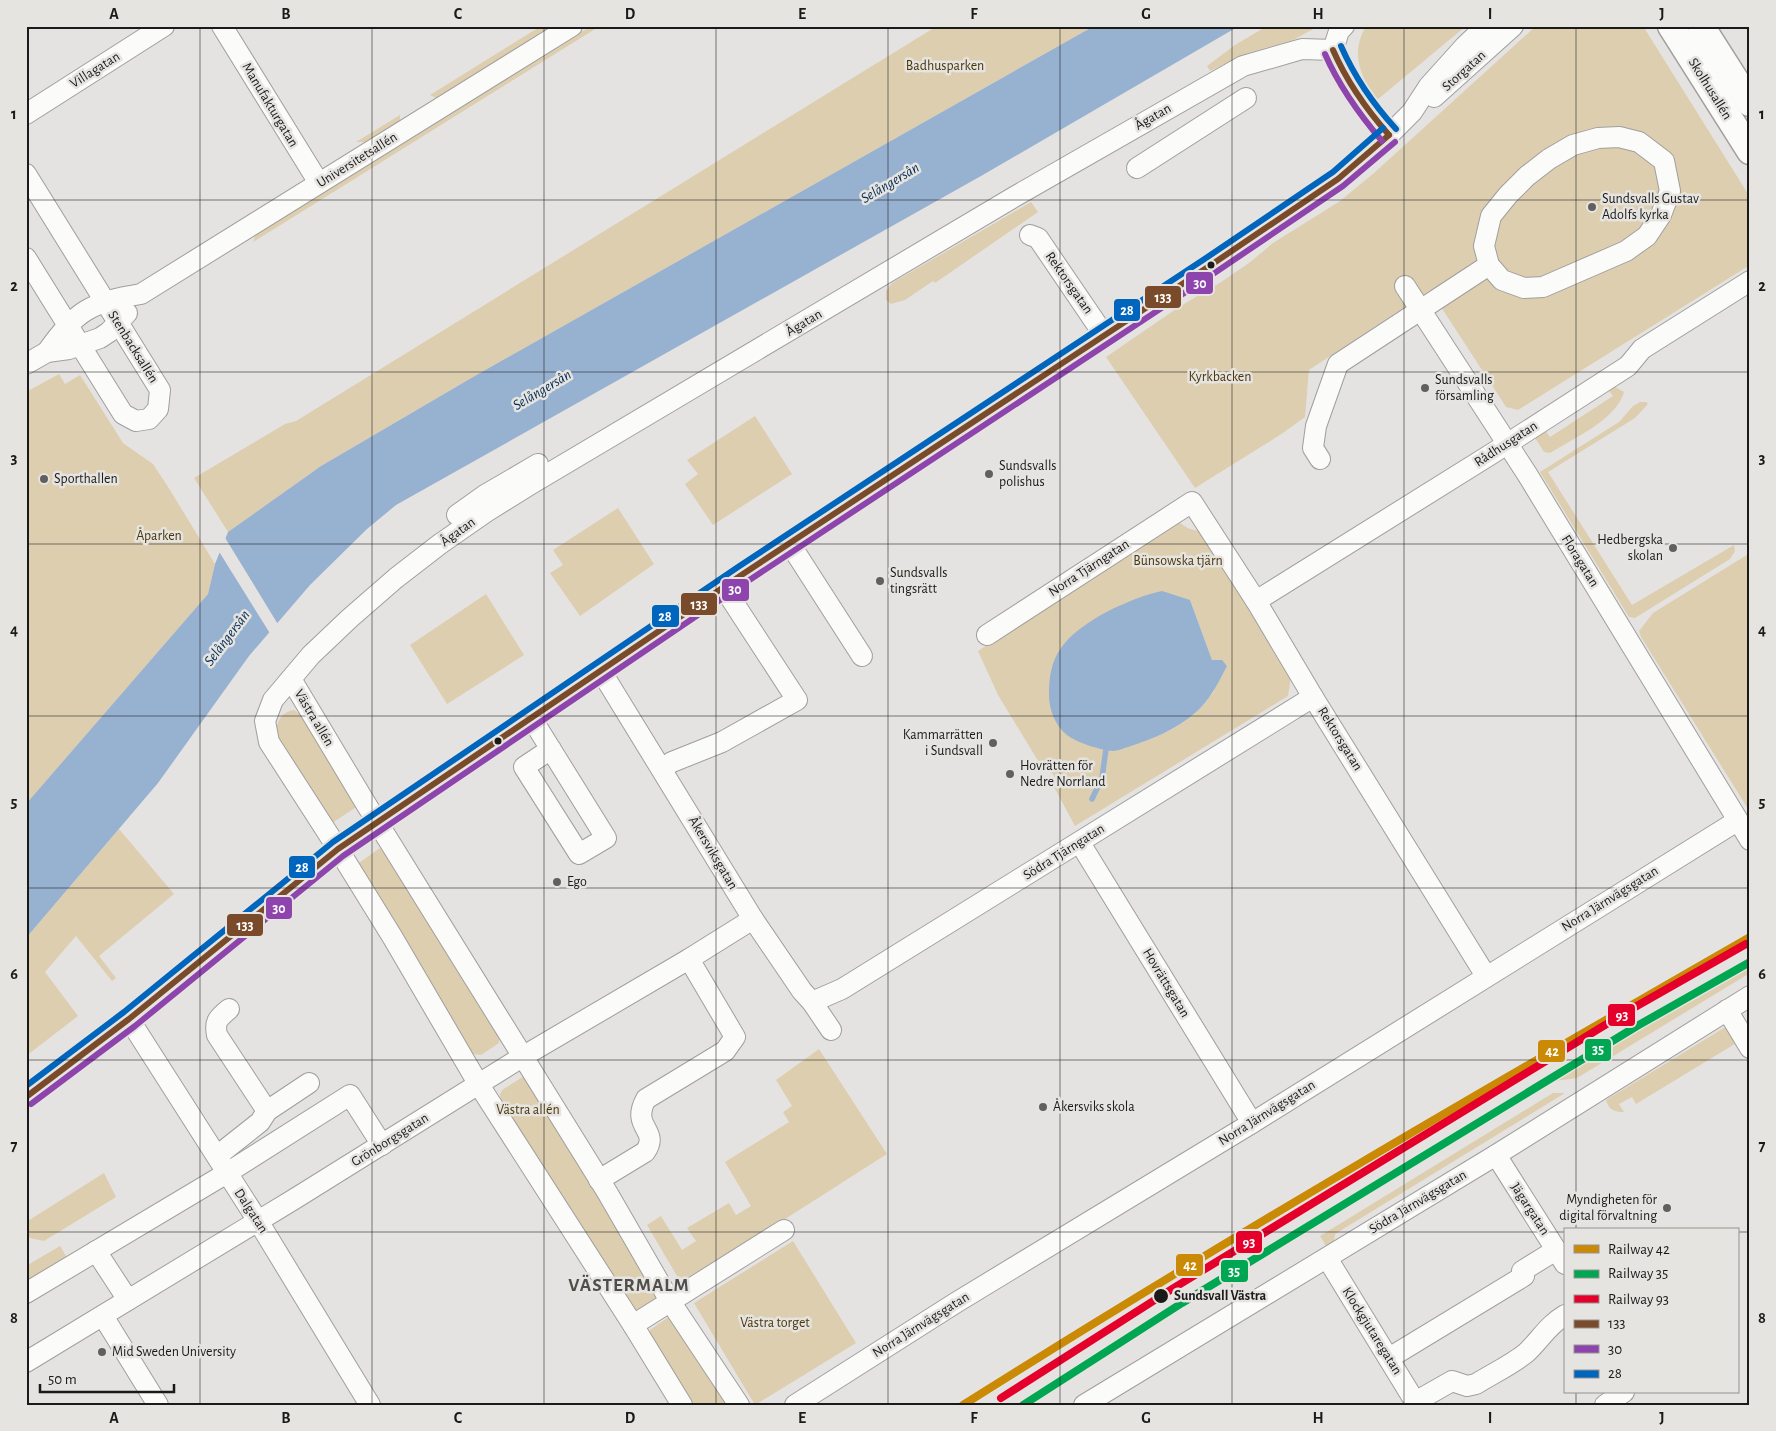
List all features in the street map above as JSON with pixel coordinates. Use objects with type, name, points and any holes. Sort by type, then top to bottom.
[{"type":"main road","name":"Skolhusallén","points":[[1671,26],[1750,151]]},
{"type":"main road","name":"Skolhusallén","points":[[1701,26],[1750,103]]},
{"type":"street","name":"Villagatan","points":[[26,114],[164,26]]},
{"type":"street","name":"Manufakturgatan","points":[[222,26],[319,183]]},
{"type":"street","name":"Universitetsallén","points":[[47,352],[80,345],[100,338],[119,323],[141,294],[572,26]]},
{"type":"street","points":[[1344,26],[1339,31],[1333,50],[1343,74],[1365,107],[1389,135]]},
{"type":"street","name":"Storgatan","points":[[26,1098],[129,1019],[338,849],[724,588],[1211,265],[1338,178],[1389,135],[1412,112],[1429,86],[1486,26]]},
{"type":"street","name":"Storgatan","points":[[1412,112],[1424,106],[1513,26]]},
{"type":"street","name":"Ågatan","points":[[291,679],[311,655],[392,574],[531,484],[1022,192],[1243,66],[1302,49],[1333,50]]},
{"type":"street","points":[[1137,168],[1246,98]]},
{"type":"street","points":[[1180,101],[1196,130]]},
{"type":"street","points":[[1619,137],[1639,142],[1664,161],[1670,191],[1661,215],[1646,236],[1626,251],[1543,287],[1524,288],[1502,280],[1489,266],[1484,246],[1491,216],[1527,176],[1549,159],[1573,145],[1598,138],[1619,137]]},
{"type":"street","points":[[392,574],[437,530],[485,495],[1095,139]]},
{"type":"street","name":"Stenbacksallén","points":[[26,174],[160,390],[158,409],[149,419],[136,421],[123,414],[26,258]]},
{"type":"street","name":"Rektorsgatan","points":[[1030,236],[1038,238],[1104,335]]},
{"type":"street","points":[[1320,459],[1313,448],[1316,426],[1338,364],[1489,266]]},
{"type":"street","name":"Rådhusgatan","points":[[1256,601],[1628,366],[1642,349],[1750,281]]},
{"type":"street","name":"Floragatan","points":[[1404,286],[1527,474],[1750,840]]},
{"type":"street","name":"Universitetsallén","points":[[26,364],[47,352],[68,324],[84,310],[104,301],[141,294]]},
{"type":"street","name":"Rektorsgatan","points":[[1192,502],[1256,601],[1313,697],[1486,976]]},
{"type":"street","name":"Norra Tjärngatan","points":[[987,634],[1192,502]]},
{"type":"street","points":[[790,544],[862,656]]},
{"type":"street","points":[[662,768],[672,762],[722,742],[796,700],[724,588]]},
{"type":"street","name":"Åkersviksgatan","points":[[601,671],[753,919],[831,1030]]},
{"type":"street","name":"Västra allén","points":[[682,1405],[479,1085],[394,938],[269,742],[265,721],[267,714],[272,700],[291,679],[599,1180],[670,1301],[739,1405]]},
{"type":"street","name":"Södra Tjärngatan","points":[[812,1002],[842,989],[1313,697]]},
{"type":"street","points":[[532,718],[606,838],[579,854],[524,767],[551,750]]},
{"type":"street","name":"Norra Järnvägsgatan","points":[[795,1405],[957,1302],[1252,1123],[1737,821]]},
{"type":"street","name":"Hovrättsgatan","points":[[1080,843],[1252,1123]]},
{"type":"street","name":"Grönborgsgatan","points":[[26,1362],[382,1145],[522,1057],[689,959],[753,919]]},
{"type":"street","points":[[599,1180],[645,1152],[650,1145],[651,1139],[641,1121],[640,1109],[646,1099],[725,1051],[735,1037],[689,959]]},
{"type":"street","name":"Södra Järnvägsgatan","points":[[1084,1405],[1496,1155],[1750,996]]},
{"type":"street","points":[[229,1009],[219,1018],[215,1025],[216,1034],[267,1111]]},
{"type":"street","points":[[1727,1010],[1750,1048]]},
{"type":"street","name":"Dalgatan","points":[[129,1019],[258,1221],[370,1405]]},
{"type":"street","points":[[217,1156],[260,1122],[267,1111],[309,1083]]},
{"type":"street","points":[[26,1293],[227,1173],[350,1095],[382,1145]]},
{"type":"street","name":"Jägargatan","points":[[1496,1155],[1561,1257]]},
{"type":"street","points":[[633,1325],[784,1230]]},
{"type":"street","points":[[96,1251],[128,1300]]},
{"type":"street","points":[[1389,1358],[1524,1276],[1522,1271],[1561,1257]]},
{"type":"street","name":"Klockgjutaregatan","points":[[1327,1258],[1416,1403]]},
{"type":"street","points":[[103,1316],[158,1405]]},
{"type":"street","points":[[1416,1403],[1452,1381],[1467,1386],[1476,1384],[1524,1354],[1541,1339],[1553,1322],[1564,1316]]},
{"type":"street","points":[[1604,1405],[1621,1394]]},
{"type":"green space","points":[[541,26],[548,26],[547,30],[436,98],[430,95]]},
{"type":"green space","points":[[591,26],[600,26],[253,242],[256,234]]},
{"type":"green space","name":"Badhusparken","points":[[937,26],[1094,26],[473,377],[321,466],[228,532],[194,478],[285,424],[296,421]]},
{"type":"green space","points":[[1267,26],[1319,26],[1293,40],[1248,53],[1210,71],[1207,66],[1235,45]]},
{"type":"green space","points":[[1366,26],[1466,26],[1377,100],[1366,82],[1359,64],[1359,46]]},
{"type":"green space","name":"Kyrkbacken","points":[[1536,26],[1643,26],[1750,197],[1750,265],[1518,410],[1506,407],[1430,290],[1309,370],[1305,417],[1283,433],[1195,488],[1106,357],[1179,307],[1249,263],[1273,243],[1340,201],[1374,173]]},
{"type":"green space","points":[[400,115],[400,121],[367,142],[356,142]]},
{"type":"green space","points":[[1031,202],[1038,212],[935,283],[933,281],[905,300],[891,304],[886,300],[886,291],[892,283]]},
{"type":"green space","name":"Åparken","points":[[59,374],[65,384],[80,375],[123,443],[153,464],[215,564],[208,594],[26,804],[26,392]]},
{"type":"green space","points":[[1610,384],[1624,392],[1620,402],[1612,411],[1603,420],[1582,434],[1550,453],[1544,452],[1532,433],[1542,426],[1550,437],[1613,396],[1605,385]]},
{"type":"green space","points":[[1640,402],[1648,404],[1635,418],[1548,472],[1632,605],[1734,545],[1735,551],[1730,559],[1635,618],[1629,617],[1540,472],[1619,422],[1633,406]]},
{"type":"green space","points":[[755,416],[792,474],[713,525],[685,484],[698,474],[687,460]]},
{"type":"green space","points":[[618,508],[654,564],[580,616],[550,573],[563,565],[553,550]]},
{"type":"green space","name":"Bünsowska tjärn","points":[[1177,520],[1187,528],[1200,531],[1291,677],[1288,696],[1075,826],[1054,787],[1056,779],[1049,769],[1043,769],[998,695],[978,651]],"holes":[[[1190,600],[1212,660],[1214,691],[1199,710],[1168,731],[1114,751],[1074,634],[1123,604]]]},
{"type":"green space","points":[[1750,553],[1750,812],[1639,631],[1653,613]]},
{"type":"green space","points":[[486,594],[524,655],[447,704],[410,645]]},
{"type":"green space","points":[[294,710],[301,715],[358,806],[329,825],[275,732],[281,717]]},
{"type":"green space","points":[[119,829],[174,894],[99,956],[116,978],[112,981],[76,936],[45,972],[78,1016],[26,1056],[26,938]]},
{"type":"green space","points":[[380,848],[500,1037],[499,1043],[481,1055],[473,1054],[357,870],[356,865]]},
{"type":"green space","points":[[1750,962],[1750,973],[1577,1078],[1555,1081]]},
{"type":"green space","points":[[1727,1026],[1738,1042],[1636,1104],[1632,1097],[1619,1104],[1624,1112],[1615,1111],[1610,1108],[1606,1100]]},
{"type":"green space","points":[[819,1049],[887,1154],[782,1221],[685,1279],[677,1276],[647,1225],[661,1216],[682,1250],[696,1241],[687,1228],[729,1203],[736,1215],[751,1206],[725,1162],[789,1122],[783,1112],[792,1106],[776,1080]]},
{"type":"green space","name":"Västra allén","points":[[524,1076],[658,1290],[657,1299],[639,1312],[632,1310],[501,1100],[502,1090]]},
{"type":"green space","points":[[1553,1093],[1565,1093],[1335,1234],[1334,1242],[1326,1246],[1320,1236]]},
{"type":"green space","points":[[104,1173],[116,1197],[44,1241],[30,1238],[26,1233],[26,1222]]},
{"type":"green space","name":"Västra torget","points":[[793,1241],[856,1343],[755,1405],[694,1303]]},
{"type":"green space","points":[[60,1246],[72,1266],[26,1293],[26,1266]]},
{"type":"green space","points":[[670,1316],[728,1405],[691,1405],[649,1337],[650,1330]]},
{"type":"water","name":"Selångersån","points":[[1094,26],[1239,26],[981,176],[396,505],[367,529],[310,585],[249,656],[158,783],[26,938],[26,804],[208,594],[215,564],[228,532],[321,466],[473,377]]},
{"type":"water","name":"Bünsowska tjärn","points":[[1162,591],[1190,600],[1212,660],[1222,660],[1227,666],[1213,691],[1205,703],[1188,719],[1155,737],[1121,749],[1113,751],[1102,749],[1071,738],[1059,727],[1050,706],[1050,676],[1061,648],[1080,629],[1107,612],[1135,599]]},
{"type":"pier","points":[[224,536],[279,626],[271,635],[218,550]]},
{"type":"waterway","points":[[1092,799],[1102,778],[1106,749]]},
{"type":"rail line","name":"42","points":[[963,1405],[1158,1284],[1354,1167],[1750,937]]},
{"type":"rail line","name":"93","points":[[1001,1398],[1172,1289],[1628,1011],[1746,944]]},
{"type":"rail line","name":"35","points":[[1023,1405],[1182,1303],[1637,1026],[1750,962]]},
{"type":"transit line","name":"28","points":[[1341,46],[1365,90],[1396,129]]},
{"type":"transit line","name":"133","points":[[1333,50],[1344,73],[1358,95],[1389,135]]},
{"type":"transit line","name":"30","points":[[1325,54],[1350,99],[1382,141]]},
{"type":"transit line","name":"28","points":[[26,1086],[124,1012],[333,842],[738,567],[1333,172],[1383,128]]},
{"type":"transit line","name":"133","points":[[26,1097],[129,1019],[338,849],[743,574],[1338,179],[1389,135]]},
{"type":"transit line","name":"30","points":[[31,1104],[135,1026],[343,856],[748,581],[1343,186],[1395,142]]},
{"type":"place","name":"Sundsvalls Gustav Adolfs kyrka","points":[[1592,207]]},
{"type":"place","name":"Sundsvalls församling","points":[[1425,388]]},
{"type":"place","name":"Sundsvalls polishus","points":[[989,474]]},
{"type":"place","name":"Sporthallen","points":[[44,479]]},
{"type":"place","name":"Hedbergska skolan","points":[[1673,548]]},
{"type":"place","name":"Sundsvalls tingsrätt","points":[[880,581]]},
{"type":"place","name":"Kammarrätten i Sundsvall","points":[[993,743]]},
{"type":"place","name":"Hovrätten för Nedre Norrland","points":[[1010,774]]},
{"type":"place","name":"Ego","points":[[557,882]]},
{"type":"place","name":"Åkersviks skola","points":[[1043,1107]]},
{"type":"place","name":"Myndigheten för digital förvaltning","points":[[1667,1208]]},
{"type":"place","name":"Sundsvall Västra","points":[[1161,1296]]},
{"type":"place","name":"Mid Sweden University","points":[[102,1352]]},
{"type":"district","name":"VÄSTERMALM","points":[[629,1285]]}]
